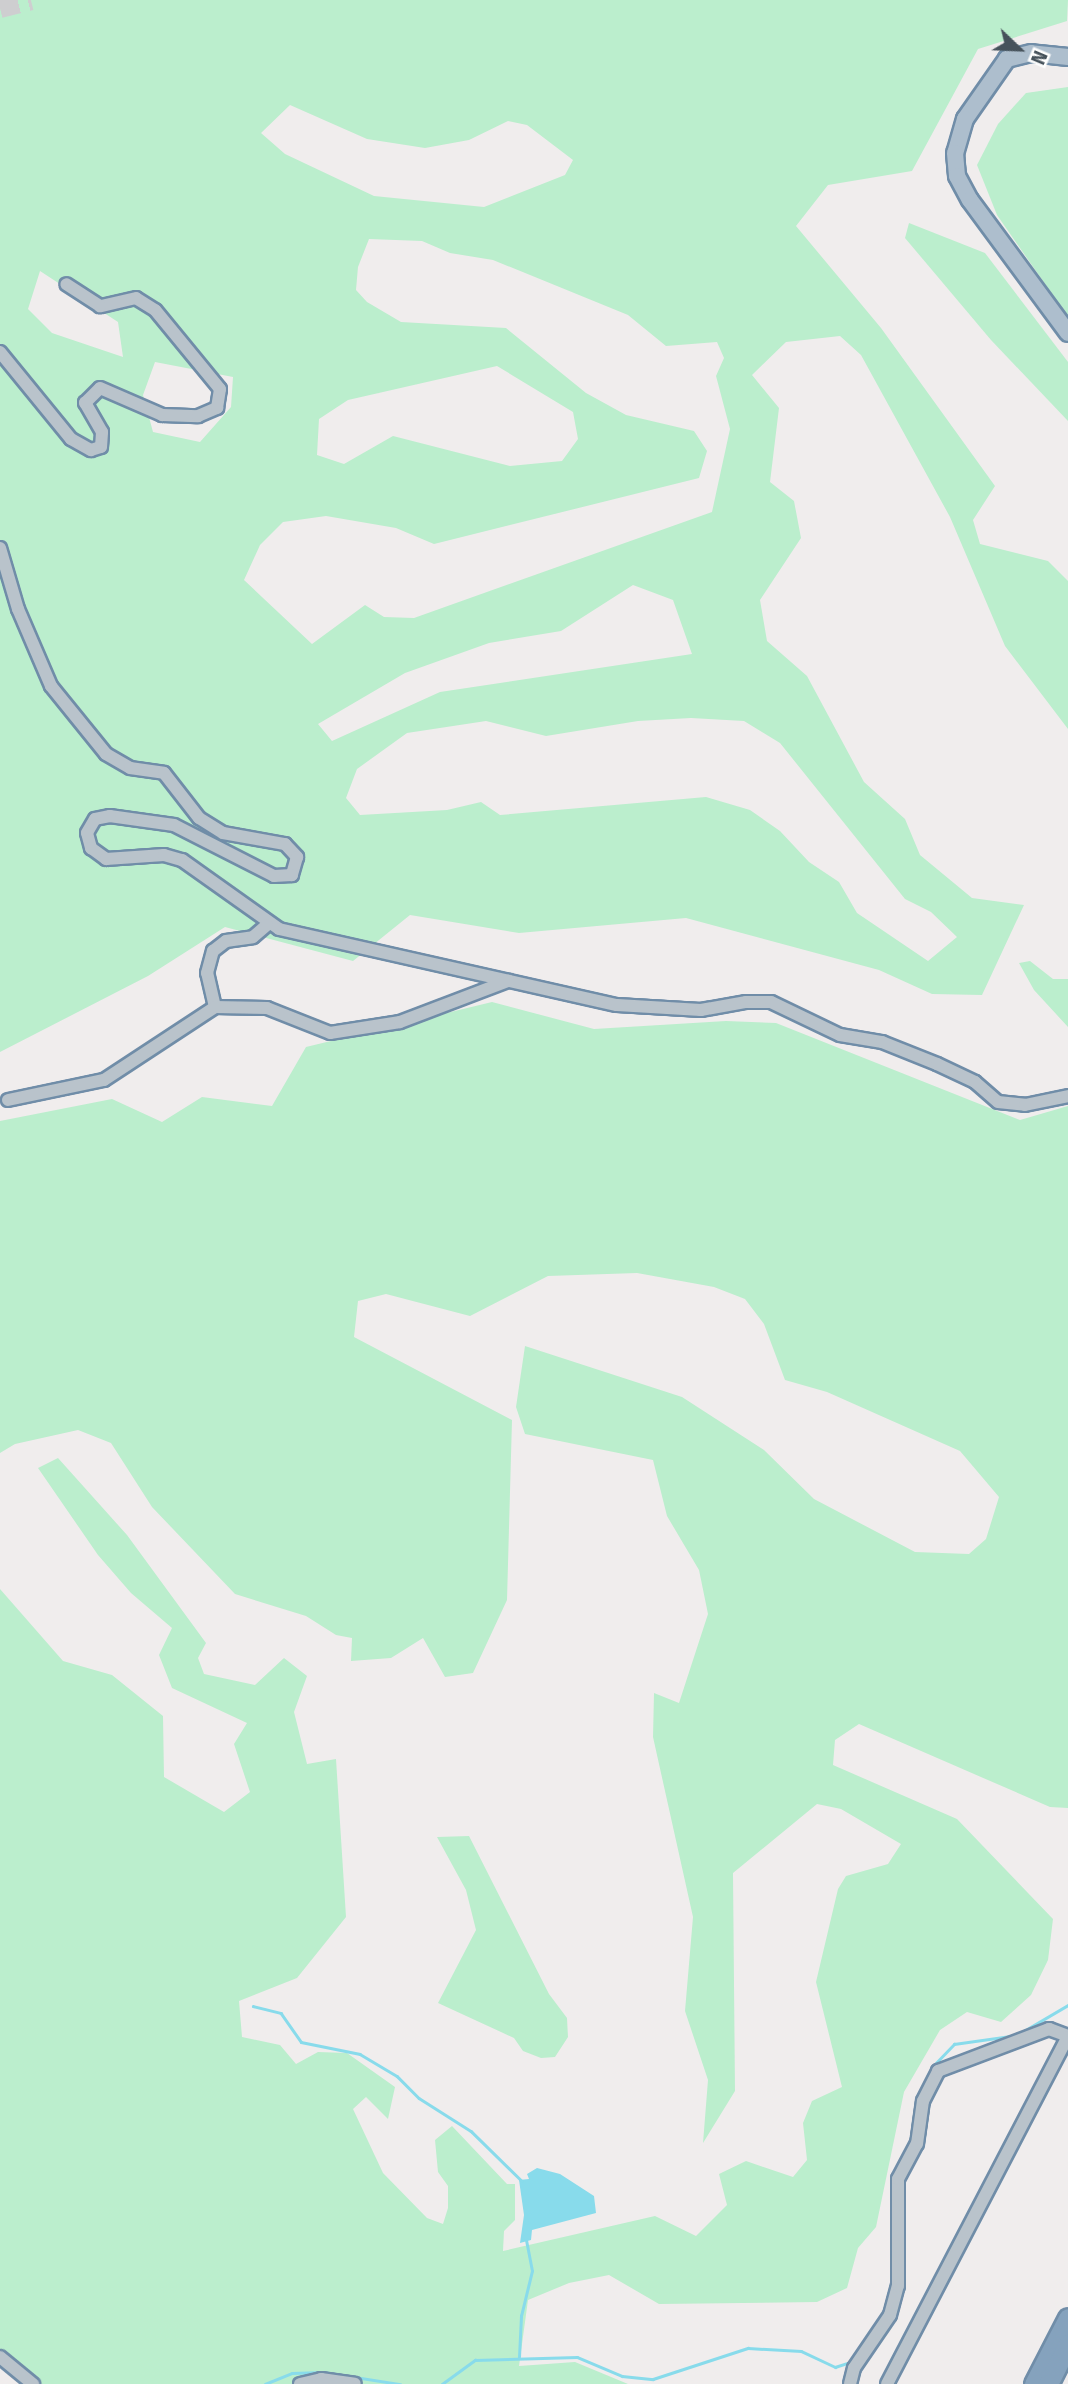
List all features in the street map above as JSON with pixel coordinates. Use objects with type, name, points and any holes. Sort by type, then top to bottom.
[{"type":"highway","points":[[1034,2384],[1068,2318]]},
{"type":"highway","points":[[1048,2384],[1068,2344]]},
{"type":"main road","points":[[1068,57],[1031,53],[1007,59],[965,119],[955,153],[957,176],[970,200],[1068,333]]},
{"type":"street","points":[[0,352],[71,439],[91,450],[101,447],[102,432],[85,403],[100,388],[162,415],[198,416],[217,408],[220,389],[155,310],[136,298],[100,306],[66,284]]},
{"type":"street","points":[[0,548],[18,609],[51,686],[106,754],[130,768],[164,774],[199,818],[236,838],[285,844],[297,857],[292,875],[274,876],[174,825],[110,816],[90,825],[91,848],[114,861],[164,855],[182,860],[211,877],[267,925],[600,1003],[656,1009],[701,1010],[746,1002],[771,1002],[840,1035],[882,1042],[937,1064],[975,1082],[998,1102],[1025,1105],[1068,1096]]},
{"type":"street","points":[[215,1007],[207,973],[213,951],[226,941],[253,937],[267,925]]},
{"type":"street","points":[[8,1100],[104,1080],[215,1007],[267,1007],[330,1033],[400,1022],[508,981]]},
{"type":"street","points":[[850,2384],[853,2368],[890,2315],[898,2286],[898,2179],[917,2144],[923,2101],[938,2071],[1049,2029],[1068,2036],[887,2384]]},
{"type":"street","points":[[0,2357],[33,2384]]},
{"type":"street","points":[[300,2384],[321,2379],[355,2384]]},
{"type":"green space","points":[[0,0],[1068,0],[1067,21],[978,49],[912,171],[828,185],[796,226],[881,328],[995,486],[973,520],[980,544],[1048,561],[1068,581],[1068,729],[1005,646],[950,517],[861,355],[840,336],[786,342],[752,375],[779,408],[770,482],[794,501],[801,538],[760,600],[767,641],[807,676],[864,782],[905,819],[920,855],[972,898],[1024,905],[982,995],[932,994],[879,970],[686,918],[519,933],[410,915],[353,961],[225,927],[148,976],[0,1052]],"holes":[[[290,105],[367,139],[425,148],[469,140],[508,121],[527,125],[573,160],[565,175],[484,207],[374,196],[285,154],[261,133]],[[369,239],[422,241],[450,253],[493,260],[628,315],[666,346],[717,342],[724,358],[716,376],[730,429],[712,512],[414,618],[384,617],[365,605],[312,644],[244,580],[260,545],[283,522],[326,516],[396,528],[434,544],[699,478],[707,451],[694,431],[626,415],[586,393],[506,328],[401,322],[367,302],[356,290],[358,267]],[[40,271],[118,322],[123,357],[52,333],[28,309]],[[155,362],[233,377],[231,407],[200,442],[153,432],[143,395]],[[497,366],[573,412],[578,439],[562,461],[510,466],[393,436],[344,464],[317,455],[319,419],[348,400]],[[633,585],[673,600],[692,654],[440,692],[332,741],[318,724],[405,673],[489,643],[561,631]],[[691,718],[744,721],[780,743],[905,899],[931,912],[957,937],[928,961],[857,913],[839,882],[809,862],[780,831],[750,810],[706,797],[500,815],[481,802],[447,810],[360,815],[346,798],[357,769],[407,733],[486,721],[546,736],[638,721]]]},
{"type":"green space","points":[[1068,87],[1068,317],[997,215],[977,165],[998,124],[1026,93]]},
{"type":"green space","points":[[909,223],[985,253],[1068,362],[1068,421],[991,340],[905,238]]},
{"type":"green space","points":[[1030,961],[1053,979],[1068,979],[1068,1027],[1034,990],[1019,963]]},
{"type":"green space","points":[[492,1002],[594,1029],[726,1021],[776,1023],[1020,1120],[1068,1106],[1068,1808],[1050,1807],[859,1724],[835,1740],[833,1765],[957,1819],[1053,1919],[1048,1960],[1031,1995],[1001,2022],[967,2012],[940,2030],[904,2092],[876,2227],[858,2248],[847,2288],[817,2302],[659,2304],[609,2275],[569,2283],[528,2300],[519,2366],[575,2362],[628,2384],[27,2384],[0,2353],[0,1589],[63,1661],[112,1675],[163,1716],[164,1777],[224,1812],[250,1792],[234,1744],[247,1723],[172,1688],[159,1655],[172,1628],[131,1593],[98,1555],[38,1468],[58,1458],[127,1535],[206,1643],[198,1658],[204,1674],[255,1685],[284,1658],[307,1676],[294,1712],[307,1764],[336,1759],[346,1917],[297,1978],[239,2001],[242,2037],[280,2045],[296,2064],[318,2052],[347,2053],[395,2087],[388,2119],[366,2097],[353,2109],[383,2173],[427,2218],[443,2224],[448,2208],[448,2186],[438,2172],[435,2140],[452,2126],[507,2184],[515,2184],[515,2220],[504,2231],[503,2251],[655,2216],[696,2236],[727,2205],[719,2174],[746,2161],[793,2177],[807,2160],[803,2123],[812,2101],[842,2087],[816,1982],[838,1889],[846,1876],[888,1864],[901,1844],[841,1809],[817,1804],[733,1873],[735,2091],[703,2143],[708,2080],[685,2011],[693,1917],[653,1737],[654,1693],[679,1703],[708,1614],[699,1570],[667,1516],[653,1460],[525,1434],[516,1407],[525,1346],[682,1397],[764,1450],[814,1499],[915,1552],[969,1554],[986,1539],[999,1497],[960,1451],[827,1392],[785,1380],[764,1324],[745,1299],[714,1287],[637,1273],[548,1276],[470,1316],[386,1294],[358,1301],[354,1337],[512,1420],[507,1600],[473,1673],[445,1677],[423,1638],[391,1658],[351,1661],[352,1638],[336,1635],[306,1616],[235,1594],[152,1507],[111,1443],[78,1430],[15,1444],[0,1453],[0,1121],[112,1099],[162,1122],[202,1097],[272,1106],[306,1047]]},
{"type":"green space","points":[[469,1836],[549,1994],[567,2018],[568,2037],[555,2057],[541,2058],[523,2051],[514,2038],[438,2003],[476,1930],[466,1890],[437,1837]]},
{"type":"water","points":[[537,2168],[560,2174],[594,2196],[596,2213],[532,2230],[531,2240],[520,2243],[524,2215],[519,2180],[529,2179],[527,2174]]},
{"type":"waterway","points":[[918,2097],[932,2067],[954,2044],[1017,2035],[1068,2005]]},
{"type":"waterway","points":[[253,2006],[281,2013],[301,2042],[360,2054],[397,2076],[419,2098],[471,2131],[522,2181]]},
{"type":"waterway","points":[[892,2178],[907,2151]]},
{"type":"waterway","points":[[519,2357],[521,2316],[532,2271],[526,2240]]},
{"type":"waterway","points":[[442,2384],[475,2360],[577,2357],[622,2376],[653,2379],[748,2348],[801,2351],[835,2367],[850,2362],[861,2348]]},
{"type":"waterway","points":[[265,2384],[292,2373],[323,2372],[400,2384]]},
{"type":"tunnel","points":[[0,8],[31,0]]}]
